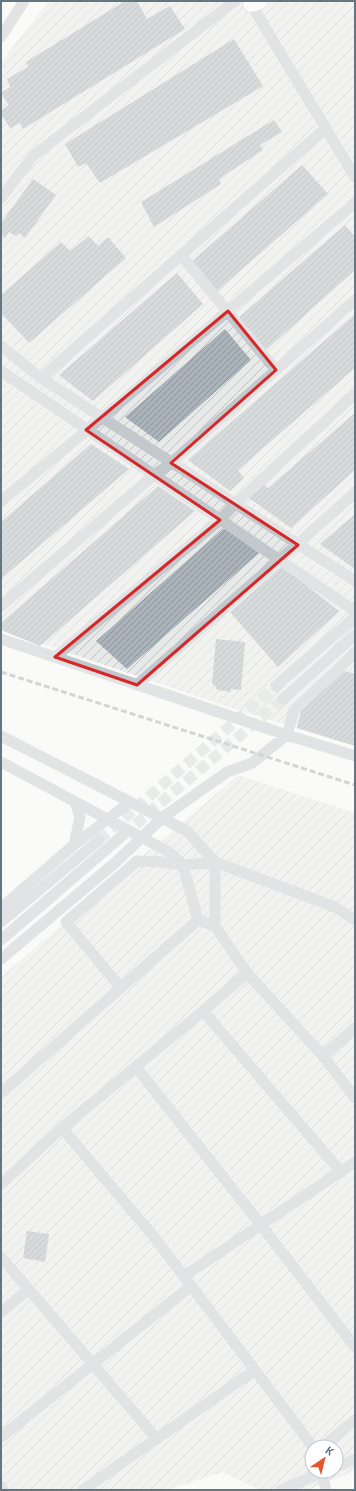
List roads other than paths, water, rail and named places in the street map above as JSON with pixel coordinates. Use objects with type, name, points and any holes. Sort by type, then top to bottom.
[{"type":"street","points":[[1,37],[24,1]]},
{"type":"street","points":[[1,198],[33,156],[235,1]]},
{"type":"street","points":[[253,2],[355,177]]},
{"type":"street","points":[[41,378],[326,128]]},
{"type":"street","points":[[1,501],[102,418],[355,203]]},
{"type":"street","points":[[181,255],[276,370]]},
{"type":"street","points":[[1,606],[171,463],[355,300]]},
{"type":"street","points":[[1,346],[41,378],[355,581]]},
{"type":"street","points":[[1,371],[352,609],[355,607]]},
{"type":"street","points":[[55,657],[220,520],[235,504],[355,394]]},
{"type":"street","points":[[137,685],[298,545],[355,493]]},
{"type":"street","points":[[276,686],[355,616]]},
{"type":"street","points":[[283,700],[355,635]]},
{"type":"street","points":[[1,639],[287,735],[355,756]]},
{"type":"street","points":[[1,958],[116,862],[162,818],[227,772],[252,763],[287,735],[294,710],[355,653]]},
{"type":"street","points":[[1,736],[187,831],[216,862],[215,926],[247,973],[323,1056],[355,1098]]},
{"type":"street","points":[[1,762],[169,852],[183,865],[198,920]]},
{"type":"street","points":[[74,845],[80,817],[76,802]]},
{"type":"street","points":[[1,908],[74,845],[130,802]]},
{"type":"street","points":[[1,940],[123,835]]},
{"type":"street","points":[[1,922],[99,840]]},
{"type":"street","points":[[121,988],[66,922],[137,861],[183,865],[216,862],[335,907],[355,920]]},
{"type":"street","points":[[198,920],[215,926]]},
{"type":"street","points":[[1,1093],[198,920]]},
{"type":"street","points":[[1,1184],[62,1128],[203,1012],[247,973]]},
{"type":"street","points":[[203,1012],[341,1172]]},
{"type":"street","points":[[323,1056],[355,1028]]},
{"type":"street","points":[[136,1067],[261,1225],[355,1348]]},
{"type":"street","points":[[62,1128],[155,1238],[308,1439]]},
{"type":"street","points":[[184,1276],[355,1162]]},
{"type":"street","points":[[1,1257],[157,1439]]},
{"type":"street","points":[[1,1437],[191,1286]]},
{"type":"street","points":[[1,1313],[28,1289]]},
{"type":"street","points":[[83,1490],[255,1370]]},
{"type":"street","points":[[332,1439],[355,1420]]},
{"type":"street","points":[[344,1464],[355,1460]]},
{"type":"street","points":[[282,1490],[308,1479]]},
{"type":"street","points":[[325,1479],[326,1490]]},
{"type":"street","points":[[1,1486],[3,1490]]},
{"type":"tunnel","points":[[99,840],[276,686]]},
{"type":"tunnel","points":[[123,835],[283,699]]},
{"type":"railway","points":[[1,672],[355,785]]}]
